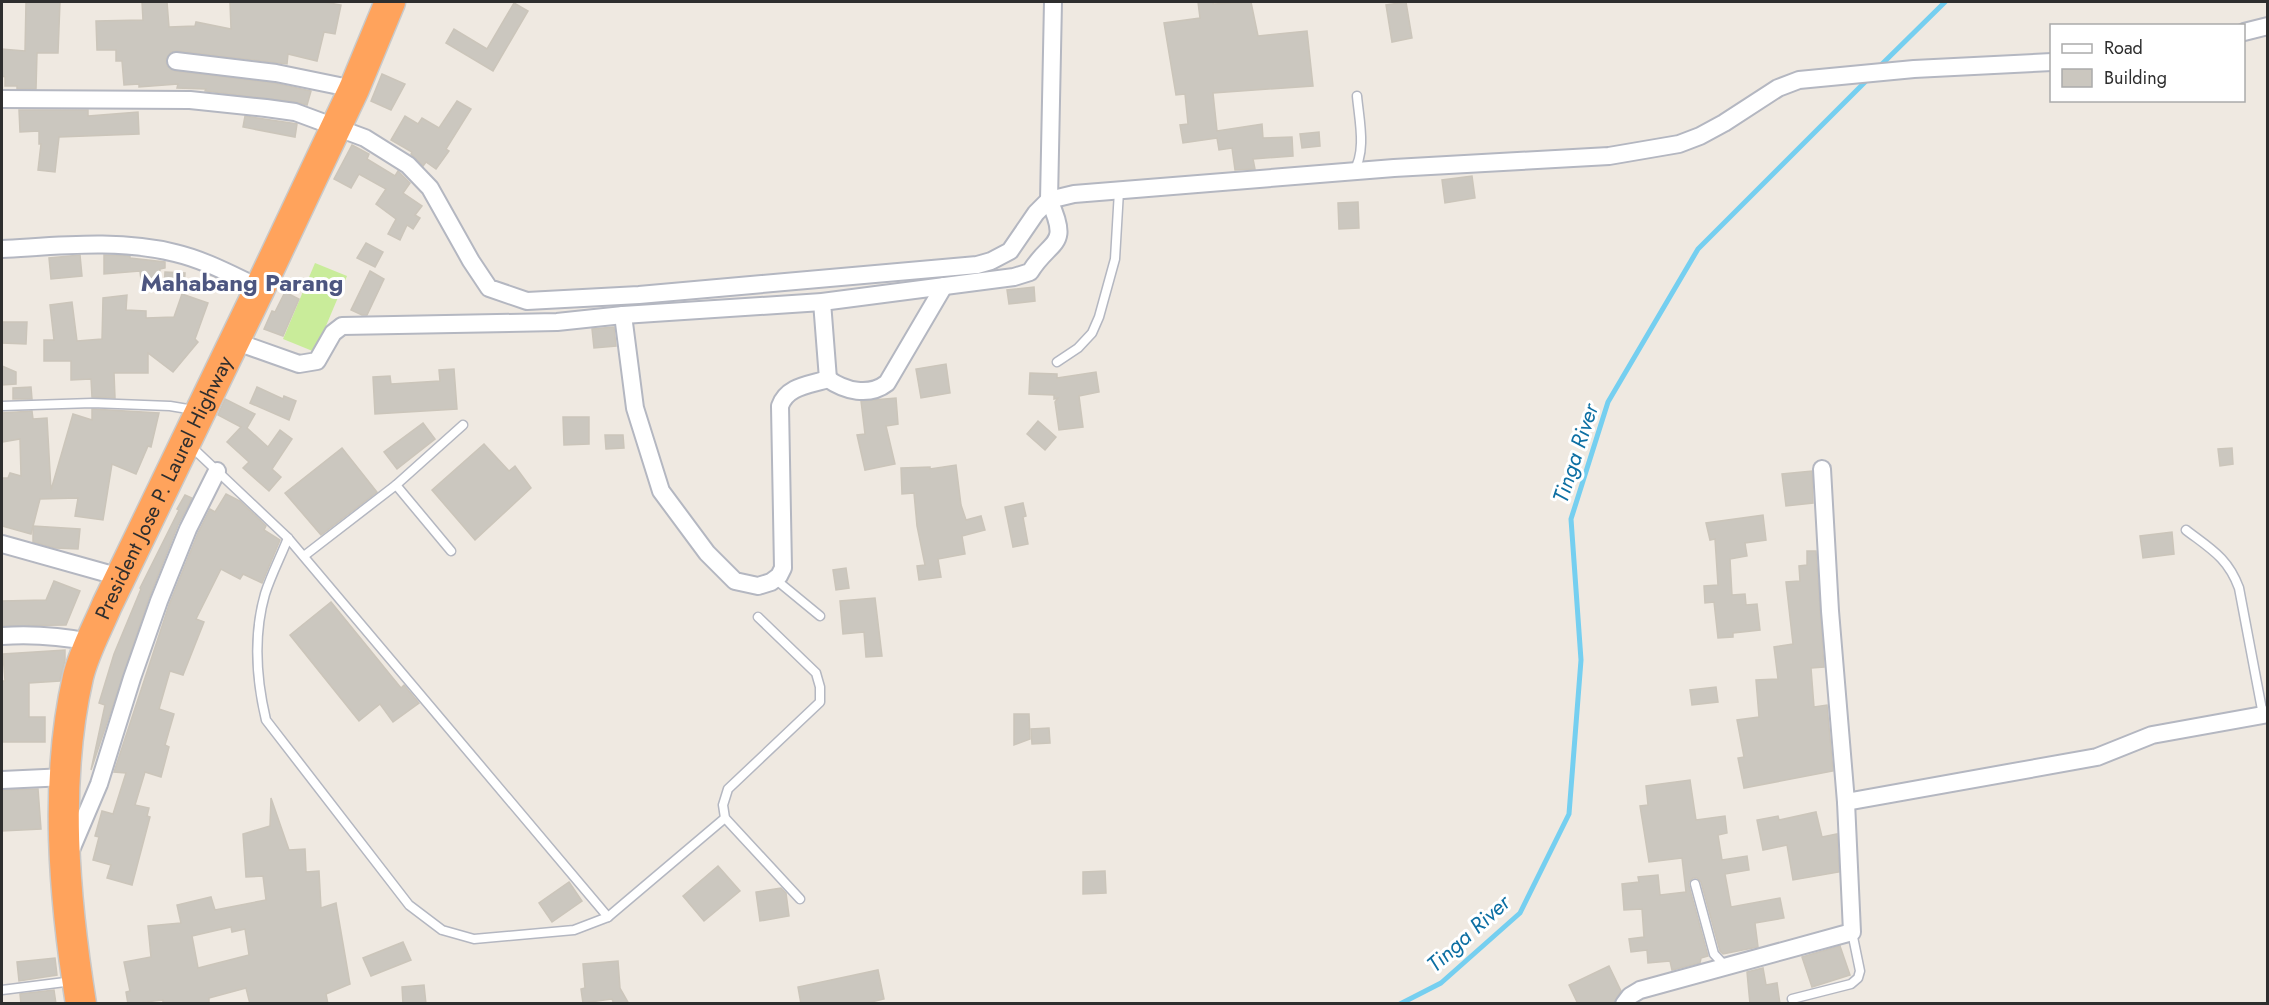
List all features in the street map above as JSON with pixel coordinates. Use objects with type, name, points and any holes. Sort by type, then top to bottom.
[{"type":"highway","name":"President Jose P. Laurel Highway","points":[[79,992],[63,866],[66,777],[70,727],[78,676],[90,642],[120,577],[354,89],[390,2]]},
{"type":"street","points":[[234,341],[299,364],[317,361],[333,333],[342,326],[557,322],[623,315],[822,302],[1014,277],[1030,272],[1037,261],[1056,243],[1059,231],[1058,219],[1049,200],[1053,2]]},
{"type":"street","points":[[2245,32],[2268,26]]},
{"type":"street","points":[[176,61],[276,73],[354,89]]},
{"type":"street","points":[[2,99],[190,100],[295,112],[365,138],[408,165],[430,188],[489,288],[527,301],[639,295],[977,265],[1010,251],[1036,213],[1049,200],[1074,194],[1353,172],[1609,156],[1679,144],[1700,136],[1778,88],[1799,80],[1914,69],[2050,62]]},
{"type":"street","points":[[2,249],[97,245],[150,248],[202,261],[260,288]]},
{"type":"street","points":[[623,315],[635,408],[661,491],[707,553],[735,581],[758,586],[775,579],[783,568],[780,406],[783,396],[793,389],[828,379],[842,388],[863,391],[879,389],[887,382],[944,286]]},
{"type":"street","points":[[822,302],[828,379]]},
{"type":"street","points":[[1624,1004],[1630,996],[1640,990],[1852,932],[1846,802],[1830,611],[1822,469]]},
{"type":"street","points":[[63,866],[99,784],[159,601],[188,529],[217,471]]},
{"type":"street","points":[[2,544],[120,577]]},
{"type":"street","points":[[2,636],[25,634],[59,636],[90,642]]},
{"type":"street","points":[[1846,802],[2097,757],[2152,735],[2266,714]]},
{"type":"street","points":[[2,780],[66,777]]},
{"type":"lane","points":[[1353,172],[1358,164],[1360,147],[1357,96]]},
{"type":"lane","points":[[1057,362],[1078,348],[1092,333],[1099,317],[1115,259],[1119,191]]},
{"type":"lane","points":[[2,406],[92,403],[170,406],[200,411]]},
{"type":"lane","points":[[304,556],[396,485],[463,425]]},
{"type":"lane","points":[[183,444],[196,452],[288,538],[608,917]]},
{"type":"lane","points":[[396,485],[451,552]]},
{"type":"lane","points":[[2186,530],[2221,558],[2235,575],[2266,714]]},
{"type":"lane","points":[[288,538],[266,592],[258,625],[259,690],[266,720],[409,905],[442,930],[474,939],[574,930],[608,917],[725,818]]},
{"type":"lane","points":[[775,579],[820,616]]},
{"type":"lane","points":[[758,617],[816,673],[820,687],[820,702],[728,789],[723,805],[725,818],[800,899]]},
{"type":"lane","points":[[1695,884],[1714,954],[1726,968]]},
{"type":"lane","points":[[1792,999],[1851,984],[1858,978],[1860,971],[1852,932]]},
{"type":"lane","points":[[2,990],[79,992]]},
{"type":"green space","points":[[315,263],[347,276],[315,352],[283,339]]},
{"type":"building","points":[[26,2],[60,2],[58,53],[37,53],[36,89],[17,89],[17,86],[5,86],[5,77],[2,76],[2,49],[25,51]]},
{"type":"building","points":[[142,2],[167,2],[169,27],[195,26],[196,22],[231,29],[230,2],[324,2],[341,5],[335,34],[324,32],[317,61],[288,54],[287,64],[177,51],[171,52],[166,59],[167,66],[175,71],[274,83],[311,91],[307,105],[205,91],[206,89],[177,88],[178,84],[139,87],[139,84],[124,85],[122,61],[116,61],[116,50],[97,50],[96,21],[143,20]]},
{"type":"building","points":[[1198,2],[1213,2],[1213,4],[1251,2],[1258,36],[1307,31],[1313,86],[1213,93],[1217,131],[1262,124],[1263,138],[1292,137],[1293,156],[1253,159],[1255,169],[1235,170],[1232,148],[1219,150],[1217,138],[1183,143],[1180,125],[1188,124],[1185,94],[1176,95],[1164,23],[1200,18]]},
{"type":"building","points":[[1406,2],[1412,38],[1392,42],[1386,5]]},
{"type":"building","points":[[514,3],[528,11],[493,71],[446,43],[454,29],[487,49]]},
{"type":"building","points":[[382,74],[405,84],[391,110],[371,101]]},
{"type":"building","points":[[457,101],[471,109],[446,149],[449,151],[436,169],[426,162],[423,166],[411,154],[412,152],[391,140],[405,116],[418,124],[422,118],[439,128]]},
{"type":"building","points":[[19,110],[88,110],[88,116],[138,112],[139,134],[59,137],[55,172],[38,170],[41,144],[39,144],[39,131],[20,132]]},
{"type":"building","points":[[245,116],[297,124],[295,137],[243,127]]},
{"type":"building","points":[[1319,132],[1320,146],[1302,148],[1300,134]]},
{"type":"building","points":[[352,145],[369,154],[367,159],[395,176],[398,171],[410,183],[403,193],[422,206],[415,215],[420,218],[413,229],[407,225],[400,240],[388,234],[396,219],[376,204],[386,189],[359,174],[351,188],[334,179]]},
{"type":"building","points":[[1472,176],[1475,198],[1445,203],[1442,180]]},
{"type":"building","points":[[1358,202],[1359,228],[1339,229],[1338,203]]},
{"type":"building","points":[[366,243],[383,252],[375,267],[357,258]]},
{"type":"building","points":[[80,255],[82,276],[51,279],[49,258]]},
{"type":"building","points":[[104,255],[130,256],[130,258],[165,262],[165,268],[160,269],[159,282],[141,280],[140,271],[104,274]]},
{"type":"building","points":[[370,271],[384,279],[367,315],[362,315],[351,310]]},
{"type":"building","points":[[165,272],[185,273],[184,291],[164,289]]},
{"type":"building","points":[[1034,287],[1035,301],[1009,304],[1007,290]]},
{"type":"building","points":[[285,292],[299,299],[283,336],[264,329],[272,311],[275,312]]},
{"type":"building","points":[[182,294],[208,303],[195,339],[198,342],[173,372],[148,353],[148,373],[114,373],[115,398],[92,397],[91,379],[71,380],[71,361],[44,361],[44,340],[54,340],[50,305],[72,302],[77,341],[102,339],[103,298],[127,295],[126,310],[146,311],[146,318],[174,317]]},
{"type":"building","points":[[2,322],[27,322],[26,344],[2,343]]},
{"type":"building","points":[[614,327],[616,346],[594,348],[592,329]]},
{"type":"building","points":[[946,364],[950,393],[921,398],[916,369]]},
{"type":"building","points":[[2,366],[16,372],[16,384],[2,385]]},
{"type":"building","points":[[454,369],[457,409],[375,414],[373,377],[390,376],[391,384],[440,381],[439,370]]},
{"type":"building","points":[[1096,372],[1099,392],[1079,396],[1083,427],[1059,430],[1055,402],[1058,398],[1054,399],[1054,395],[1029,394],[1030,373],[1057,374],[1057,378]]},
{"type":"building","points":[[31,387],[32,399],[13,399],[13,388]]},
{"type":"building","points":[[257,387],[283,399],[284,396],[296,401],[289,420],[250,403]]},
{"type":"building","points":[[896,398],[898,424],[886,426],[895,464],[865,470],[857,435],[865,434],[861,401]]},
{"type":"building","points":[[225,399],[255,414],[247,428],[268,447],[280,430],[292,439],[272,469],[281,477],[269,491],[243,468],[249,462],[227,442],[241,427],[218,415]]},
{"type":"building","points":[[92,409],[159,413],[151,447],[148,446],[136,474],[112,464],[103,520],[75,516],[78,498],[40,499],[31,534],[2,526],[2,478],[8,478],[10,473],[21,476],[20,439],[2,442],[2,413],[32,411],[33,419],[47,418],[51,490],[73,414],[92,420]]},
{"type":"building","points":[[563,417],[589,417],[589,444],[564,445]]},
{"type":"building","points":[[1038,421],[1056,437],[1045,450],[1027,434]]},
{"type":"building","points":[[423,423],[435,439],[397,469],[384,452]]},
{"type":"building","points":[[605,435],[623,435],[624,448],[606,449]]},
{"type":"building","points":[[484,444],[509,471],[515,466],[531,488],[475,540],[432,490]]},
{"type":"building","points":[[342,448],[377,492],[321,535],[285,493]]},
{"type":"building","points":[[2232,448],[2233,464],[2220,466],[2218,449]]},
{"type":"building","points":[[956,465],[961,505],[966,520],[981,516],[985,530],[962,536],[965,554],[938,559],[941,577],[919,580],[917,566],[925,565],[917,526],[914,493],[902,494],[901,468],[930,467],[930,469]]},
{"type":"building","points":[[1812,471],[1813,503],[1786,506],[1782,474]]},
{"type":"building","points":[[226,494],[240,501],[266,526],[264,530],[280,540],[262,583],[243,574],[240,579],[221,569],[196,619],[204,622],[183,675],[170,671],[159,709],[174,714],[165,745],[169,747],[161,777],[145,772],[135,805],[149,808],[147,816],[150,817],[132,885],[107,878],[111,865],[93,860],[99,837],[95,836],[102,811],[113,814],[126,773],[114,772],[169,605],[210,509],[215,512]]},
{"type":"building","points":[[185,495],[192,498],[178,525],[149,598],[91,770],[105,705],[99,703],[114,654],[140,588]]},
{"type":"building","points":[[1023,503],[1028,544],[1013,547],[1005,507]]},
{"type":"building","points":[[1763,515],[1766,540],[1745,543],[1747,556],[1730,559],[1732,595],[1745,594],[1746,605],[1757,604],[1760,630],[1733,633],[1733,637],[1718,638],[1714,602],[1705,603],[1704,586],[1718,585],[1715,539],[1710,540],[1706,523]]},
{"type":"building","points":[[33,526],[80,529],[78,549],[55,548],[33,542]]},
{"type":"building","points":[[2172,532],[2174,554],[2143,558],[2140,536]]},
{"type":"building","points":[[1807,551],[1816,551],[1824,667],[1811,668],[1814,707],[1827,705],[1833,771],[1744,788],[1738,758],[1744,757],[1737,720],[1759,717],[1756,680],[1778,679],[1774,647],[1793,644],[1786,582],[1800,581],[1799,566],[1807,565]]},
{"type":"building","points":[[846,568],[849,588],[836,590],[833,570]]},
{"type":"building","points":[[54,581],[80,591],[66,625],[2,626],[2,601],[46,600]]},
{"type":"building","points":[[875,598],[882,656],[866,657],[864,632],[843,634],[840,601]]},
{"type":"building","points":[[331,602],[401,688],[404,685],[419,703],[393,722],[380,704],[359,721],[290,635]]},
{"type":"building","points":[[65,650],[60,681],[29,683],[29,717],[45,717],[45,742],[2,742],[2,681],[5,681],[3,654]]},
{"type":"building","points":[[1716,687],[1718,702],[1692,705],[1690,690]]},
{"type":"building","points":[[1014,714],[1029,714],[1030,739],[1014,745]]},
{"type":"building","points":[[1049,728],[1050,743],[1032,744],[1031,729]]},
{"type":"building","points":[[1690,780],[1696,820],[1725,816],[1727,833],[1718,835],[1722,860],[1747,856],[1749,870],[1725,874],[1731,907],[1780,898],[1784,918],[1755,923],[1758,947],[1723,954],[1720,951],[1701,882],[1693,878],[1689,886],[1708,956],[1701,958],[1700,963],[1672,970],[1670,961],[1648,963],[1647,950],[1631,952],[1629,939],[1644,937],[1642,909],[1624,910],[1622,884],[1639,882],[1638,877],[1658,875],[1660,895],[1686,892],[1682,858],[1649,862],[1640,806],[1648,805],[1646,786]]},
{"type":"building","points":[[38,789],[41,829],[2,831],[2,790]]},
{"type":"building","points":[[271,798],[289,850],[305,849],[306,872],[319,871],[321,908],[336,903],[350,984],[326,994],[328,1004],[250,1004],[246,988],[209,998],[209,1004],[163,1004],[163,1000],[128,1004],[126,992],[130,991],[124,962],[151,957],[148,926],[181,923],[177,905],[211,897],[215,910],[266,900],[263,876],[246,877],[243,834],[270,826]],"holes":[[[231,927],[232,932],[245,929],[249,955],[198,968],[192,936]]]},
{"type":"building","points":[[1816,812],[1822,837],[1837,834],[1839,872],[1793,880],[1787,845],[1763,850],[1757,820],[1778,816],[1779,820]]},
{"type":"building","points":[[718,866],[740,891],[704,921],[683,896]]},
{"type":"building","points":[[1105,871],[1106,893],[1083,894],[1083,872]]},
{"type":"building","points":[[569,882],[582,901],[552,922],[539,903]]},
{"type":"building","points":[[781,888],[786,893],[789,916],[760,921],[756,892]]},
{"type":"building","points":[[403,942],[411,960],[371,976],[363,958]]},
{"type":"building","points":[[1840,946],[1850,975],[1812,987],[1802,957]]},
{"type":"building","points":[[55,958],[57,975],[19,981],[17,962]]},
{"type":"building","points":[[618,961],[620,988],[629,1004],[614,1004],[612,999],[583,1003],[581,989],[585,988],[583,964]]},
{"type":"building","points":[[1609,966],[1621,991],[1614,1003],[1578,1004],[1569,985]]},
{"type":"building","points":[[1763,968],[1766,985],[1777,983],[1780,1004],[1750,1004],[1747,972]]},
{"type":"building","points":[[878,970],[884,999],[863,1004],[801,1004],[798,987]]},
{"type":"building","points":[[424,985],[426,1004],[403,1004],[402,987]]},
{"type":"building","points":[[54,990],[56,1004],[21,1004],[20,994]]},
{"type":"waterway","name":"Tinga River","points":[[1878,68],[1945,2]]},
{"type":"waterway","name":"Tinga River","points":[[1400,1004],[1441,983],[1520,913],[1569,814],[1581,660],[1571,519],[1608,402],[1698,249],[1870,77]]},
{"type":"district","name":"Mahabang Parang","points":[[242,283]]}]
